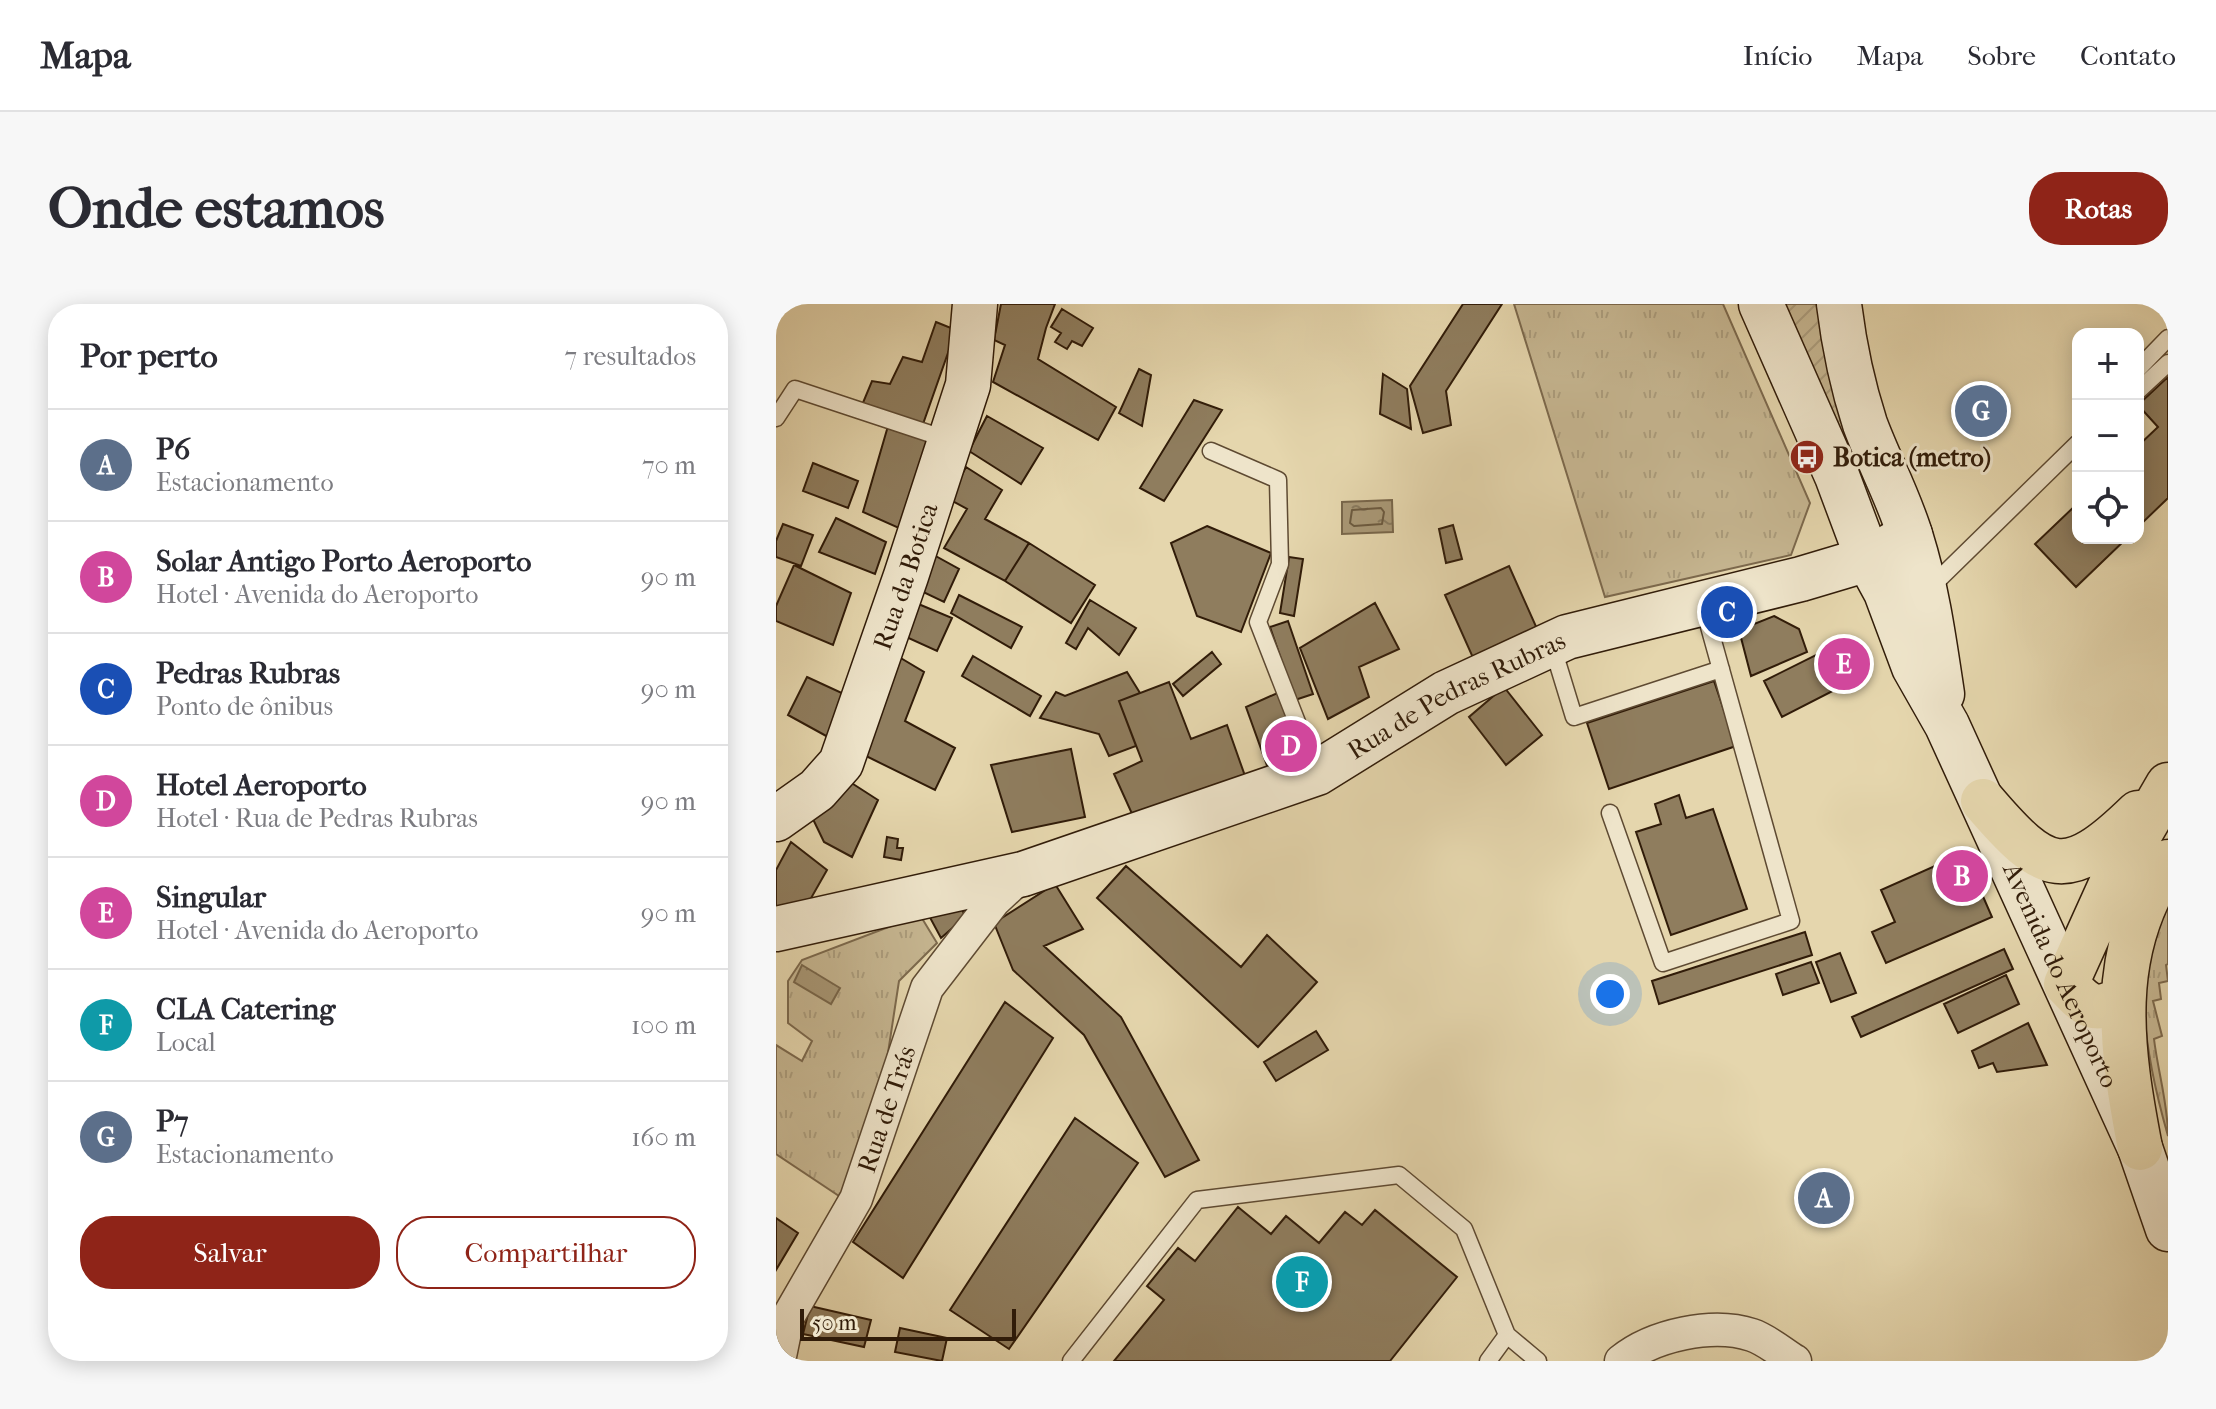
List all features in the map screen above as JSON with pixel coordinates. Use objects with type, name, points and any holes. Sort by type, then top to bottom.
[{"type":"highway","points":[[1983,801],[2012,835],[2031,851],[2062,862],[2076,860],[2097,849],[2168,784]]},
{"type":"highway","points":[[2122,998],[2110,1006],[2097,1007],[2085,1003],[2066,984],[2113,880],[2168,784]]},
{"type":"highway","points":[[2140,1148],[2126,1073],[2122,998],[2131,950],[2143,912],[2168,862]]},
{"type":"street","name":"Rua da Botica","points":[[776,819],[817,790],[841,763],[968,385],[975,304]]},
{"type":"street","name":"Avenida do Aeroporto","points":[[1761,304],[1837,476],[1868,559],[1886,592],[1914,667],[1947,725],[1983,801],[2140,1148],[2168,1229]]},
{"type":"street","name":"Avenida do Aeroporto","points":[[1839,304],[1851,376],[1866,426],[1890,479],[1910,535],[1937,649],[1947,725]]},
{"type":"street","name":"Rua de Pedras Rubras","points":[[776,929],[1023,874],[1317,773],[1446,693],[1567,637],[1801,579],[1868,559],[1910,535]]},
{"type":"street","name":"Rua de Trás","points":[[779,1361],[782,1314],[856,1199],[927,988],[994,901],[1023,874]]},
{"type":"street","points":[[1621,1361],[1667,1336],[1714,1330],[1753,1335],[1795,1361]]},
{"type":"lane","points":[[2144,363],[2168,338]]},
{"type":"lane","points":[[2144,385],[2168,363]]},
{"type":"lane","points":[[776,418],[795,389],[950,440]]},
{"type":"lane","points":[[1937,581],[2072,449]]},
{"type":"lane","points":[[1211,451],[1278,480],[1280,564],[1258,622],[1317,773]]},
{"type":"lane","points":[[1610,813],[1663,963],[1791,921],[1703,604]]},
{"type":"lane","points":[[1552,644],[1574,717],[1721,669]]},
{"type":"lane","points":[[1071,1361],[1197,1200],[1399,1175],[1464,1229],[1507,1335],[1538,1361]]},
{"type":"lane","points":[[1488,1361],[1507,1335]]},
{"type":"green space","points":[[1514,304],[1723,304],[1810,503],[1791,555],[1605,597]]},
{"type":"green space","points":[[1780,304],[1823,304],[1867,473],[1858,478]]},
{"type":"green space","points":[[2168,910],[2168,981],[2159,983],[2161,999],[2153,1001],[2162,1036],[2154,1039],[2168,1136],[2152,1070],[2144,1002],[2152,944],[2162,911]]},
{"type":"green space","points":[[920,915],[937,943],[899,981],[882,1092],[842,1198],[776,1154],[776,1045],[802,1061],[812,1041],[788,1023],[788,981],[802,960]]},
{"type":"water","points":[[1392,500],[1393,532],[1342,534],[1342,502]]},
{"type":"water","points":[[802,965],[840,988],[831,1004],[794,982]]},
{"type":"building","points":[[1001,304],[1055,304],[1038,359],[1116,407],[1098,440],[993,382],[1005,345],[994,340]]},
{"type":"building","points":[[1463,304],[1502,304],[1446,391],[1451,425],[1423,433],[1410,386]]},
{"type":"building","points":[[1062,309],[1093,328],[1082,346],[1072,341],[1067,349],[1055,342],[1061,333],[1051,327]]},
{"type":"building","points":[[936,322],[956,330],[923,424],[862,405],[872,381],[890,384],[903,357],[922,362]]},
{"type":"building","points":[[1139,369],[1151,375],[1142,426],[1119,413]]},
{"type":"building","points":[[1383,374],[1407,389],[1411,429],[1380,414]]},
{"type":"building","points":[[2168,377],[2168,498],[2144,521],[2144,440],[2158,427],[2144,412],[2144,399]]},
{"type":"building","points":[[1194,400],[1222,410],[1164,501],[1140,488]]},
{"type":"building","points":[[987,416],[1043,448],[1021,484],[969,451]]},
{"type":"building","points":[[888,426],[932,440],[901,529],[863,512]]},
{"type":"building","points":[[813,463],[858,481],[848,508],[803,491]]},
{"type":"building","points":[[966,467],[1002,490],[985,519],[1029,543],[1005,581],[944,548],[967,509],[949,499]]},
{"type":"building","points":[[2072,509],[2072,544],[2121,544],[2076,587],[2035,544]]},
{"type":"building","points":[[836,518],[886,542],[875,574],[819,552]]},
{"type":"building","points":[[783,524],[813,535],[801,566],[776,557],[776,541]]},
{"type":"building","points":[[1453,525],[1462,559],[1446,563],[1439,529]]},
{"type":"building","points":[[1207,526],[1271,553],[1241,632],[1197,616],[1171,543]]},
{"type":"building","points":[[1029,543],[1095,585],[1071,623],[1005,581]]},
{"type":"building","points":[[932,554],[959,569],[944,602],[919,590]]},
{"type":"building","points":[[1289,557],[1303,559],[1294,616],[1280,613]]},
{"type":"building","points":[[794,565],[851,593],[833,645],[776,621],[776,606]]},
{"type":"building","points":[[1509,566],[1538,631],[1474,660],[1445,595]]},
{"type":"building","points":[[959,595],[1022,627],[1011,648],[951,613]]},
{"type":"building","points":[[1090,600],[1136,628],[1119,655],[1088,628],[1076,649],[1066,643]]},
{"type":"building","points":[[916,603],[952,618],[937,651],[904,636]]},
{"type":"building","points":[[1375,603],[1399,649],[1359,667],[1369,697],[1328,719],[1300,648]]},
{"type":"building","points":[[1774,616],[1799,629],[1807,652],[1751,676],[1739,630]]},
{"type":"building","points":[[1288,621],[1313,694],[1295,700],[1270,627]]},
{"type":"building","points":[[1840,643],[1858,678],[1782,717],[1764,681]]},
{"type":"building","points":[[1212,652],[1221,664],[1183,696],[1173,684]]},
{"type":"building","points":[[973,656],[1041,696],[1030,716],[962,676]]},
{"type":"building","points":[[899,657],[924,672],[905,721],[955,748],[935,790],[866,756]]},
{"type":"building","points":[[1127,672],[1140,693],[1119,701],[1136,746],[1109,756],[1099,734],[1040,718],[1056,692],[1065,696]]},
{"type":"building","points":[[807,677],[844,694],[828,737],[788,715]]},
{"type":"building","points":[[1714,681],[1736,746],[1609,789],[1587,723]]},
{"type":"building","points":[[1169,682],[1191,739],[1227,725],[1245,776],[1133,816],[1114,774],[1142,761],[1119,701]]},
{"type":"building","points":[[1504,687],[1542,735],[1506,765],[1469,717]]},
{"type":"building","points":[[1282,691],[1305,753],[1269,771],[1246,707]]},
{"type":"building","points":[[1071,749],[1085,817],[1012,832],[991,765]]},
{"type":"building","points":[[850,782],[878,800],[852,857],[824,842],[811,815]]},
{"type":"building","points":[[1679,795],[1686,818],[1713,809],[1747,909],[1671,935],[1636,832],[1661,824],[1655,804]]},
{"type":"building","points":[[887,837],[898,839],[897,848],[903,848],[901,860],[884,857]]},
{"type":"building","points":[[791,842],[827,870],[810,900],[776,909],[776,870]]},
{"type":"building","points":[[1964,853],[1992,917],[1886,963],[1872,932],[1895,922],[1881,890]]},
{"type":"building","points":[[1126,866],[1241,967],[1267,935],[1317,982],[1258,1047],[1097,898]]},
{"type":"building","points":[[1055,884],[1083,929],[1044,946],[1121,1017],[1199,1160],[1165,1177],[1084,1035],[1013,970],[994,923]]},
{"type":"building","points":[[960,903],[965,917],[941,938],[927,912]]},
{"type":"building","points":[[1805,932],[1812,955],[1659,1004],[1652,981]]},
{"type":"building","points":[[2004,949],[2013,969],[1861,1037],[1852,1017]]},
{"type":"building","points":[[1840,953],[1856,993],[1831,1002],[1816,962]]},
{"type":"building","points":[[1811,962],[1819,983],[1783,995],[1776,974]]},
{"type":"building","points":[[2006,975],[2019,1004],[1958,1033],[1944,1004]]},
{"type":"building","points":[[1005,1002],[1053,1038],[903,1278],[853,1242]]},
{"type":"building","points":[[2028,1023],[2047,1065],[1997,1072],[1993,1063],[1979,1068],[1972,1051]]},
{"type":"building","points":[[1316,1031],[1328,1050],[1276,1081],[1264,1062]]},
{"type":"building","points":[[1075,1118],[1138,1163],[1009,1349],[950,1310]]},
{"type":"building","points":[[1238,1207],[1271,1234],[1286,1216],[1319,1243],[1345,1212],[1362,1225],[1375,1210],[1457,1277],[1390,1361],[1114,1361],[1164,1300],[1147,1286],[1178,1248],[1195,1261]]},
{"type":"building","points":[[776,1218],[798,1233],[776,1270]]},
{"type":"building","points":[[810,1306],[871,1320],[864,1347],[803,1334]]},
{"type":"building","points":[[900,1328],[947,1338],[942,1361],[895,1352]]},
{"type":"place","name":"P7","points":[[1981,411]]},
{"type":"place","name":"Botica (metro)","points":[[1807,457]]},
{"type":"place","name":"Pedras Rubras","points":[[1727,612]]},
{"type":"place","name":"Singular","points":[[1844,664]]},
{"type":"place","name":"Hotel Aeroporto","points":[[1291,746]]},
{"type":"place","name":"Solar Antigo Porto Aeroporto","points":[[1962,876]]},
{"type":"place","name":"P6","points":[[1824,1198]]},
{"type":"place","name":"CLA Catering","points":[[1302,1282]]}]
